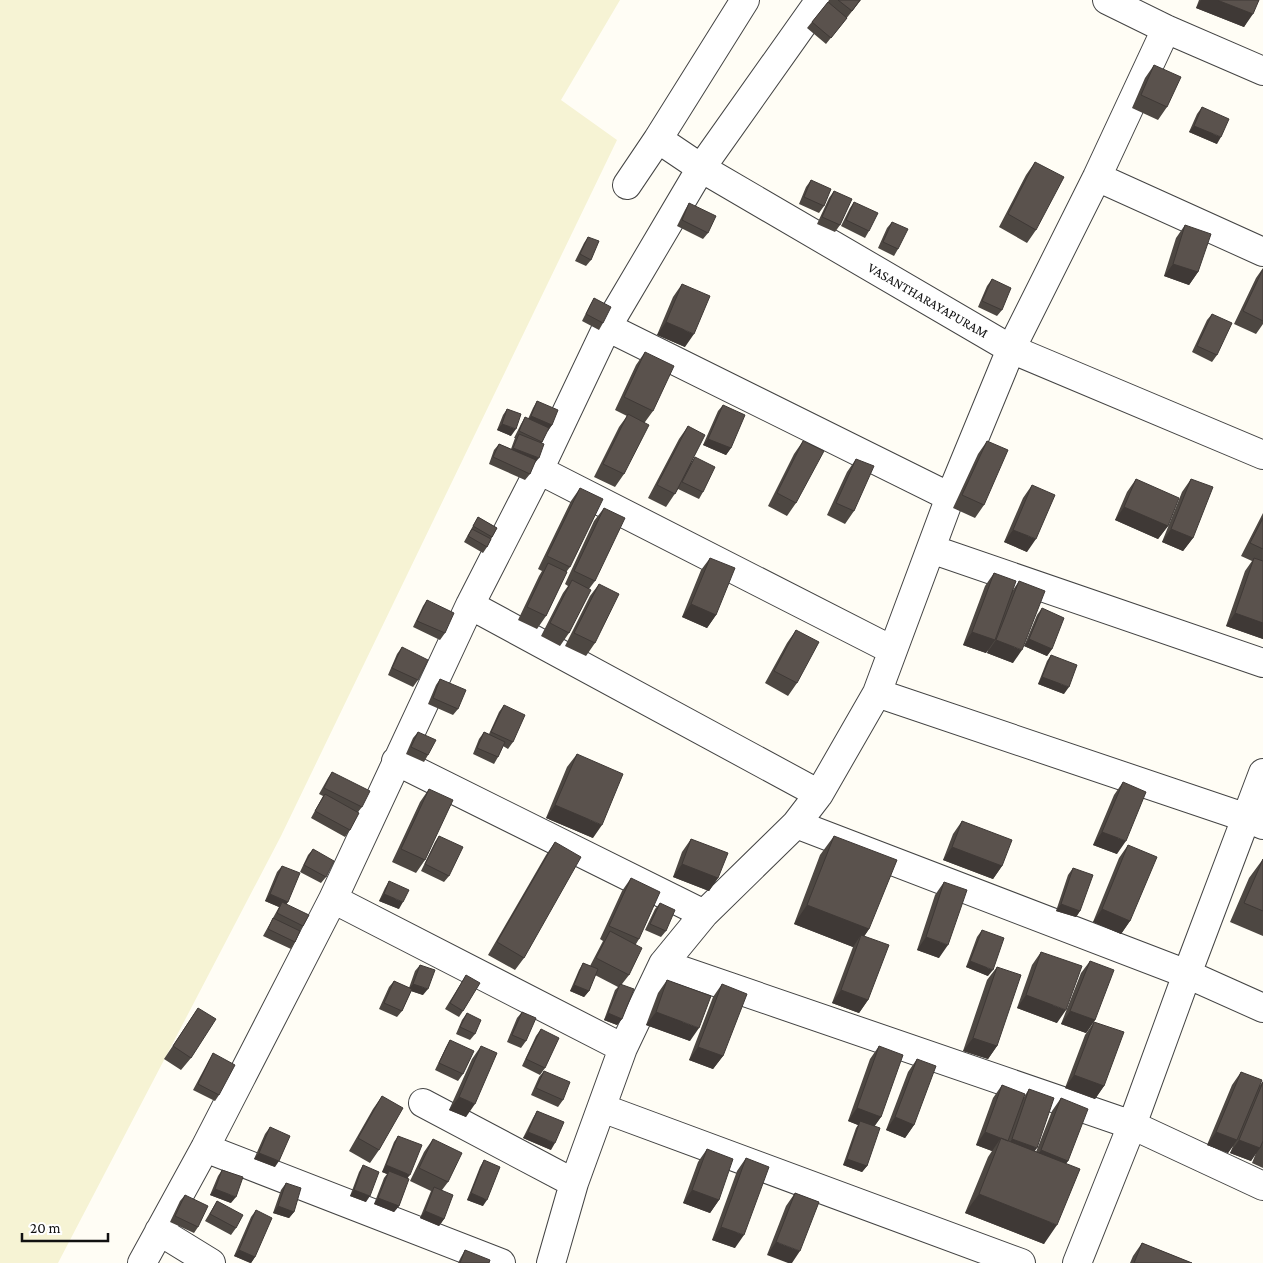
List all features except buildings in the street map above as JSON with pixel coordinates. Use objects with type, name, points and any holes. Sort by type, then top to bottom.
[{"type":"street","points":[[627,185],[745,0]]},
{"type":"street","points":[[142,1263],[205,1148],[333,899],[396,760],[470,605],[539,470],[607,327],[701,168],[820,0]]},
{"type":"street","points":[[1107,0],[1166,29],[1263,71]]},
{"type":"street","points":[[551,1263],[574,1183],[623,1048],[663,964],[704,914],[796,824],[819,794],[877,693],[950,497],[1011,349],[1097,176],[1166,29]]},
{"type":"street","name":"VASANTHARAYAPURAM","points":[[658,139],[701,168],[1011,349],[1263,455]]},
{"type":"street","points":[[1097,176],[1263,252]]},
{"type":"street","points":[[607,327],[950,497]]},
{"type":"street","points":[[539,470],[892,650]]},
{"type":"street","points":[[931,549],[1263,663]]},
{"type":"street","points":[[470,605],[819,794]]},
{"type":"street","points":[[877,693],[1255,822]]},
{"type":"street","points":[[396,760],[704,914]]},
{"type":"street","points":[[1077,1263],[1132,1125],[1187,974],[1255,822],[1263,773]]},
{"type":"street","points":[[796,824],[1187,974],[1263,1008]]},
{"type":"street","points":[[333,899],[623,1048]]},
{"type":"street","points":[[663,964],[1132,1125],[1263,1186]]},
{"type":"street","points":[[423,1103],[574,1183]]},
{"type":"street","points":[[602,1108],[1021,1263]]},
{"type":"street","points":[[205,1148],[501,1263]]},
{"type":"street","points":[[160,1231],[211,1263]]},
{"type":"shaded area","points":[[0,0],[620,0],[561,100],[617,140],[281,836],[58,1263],[0,1263]]}]
